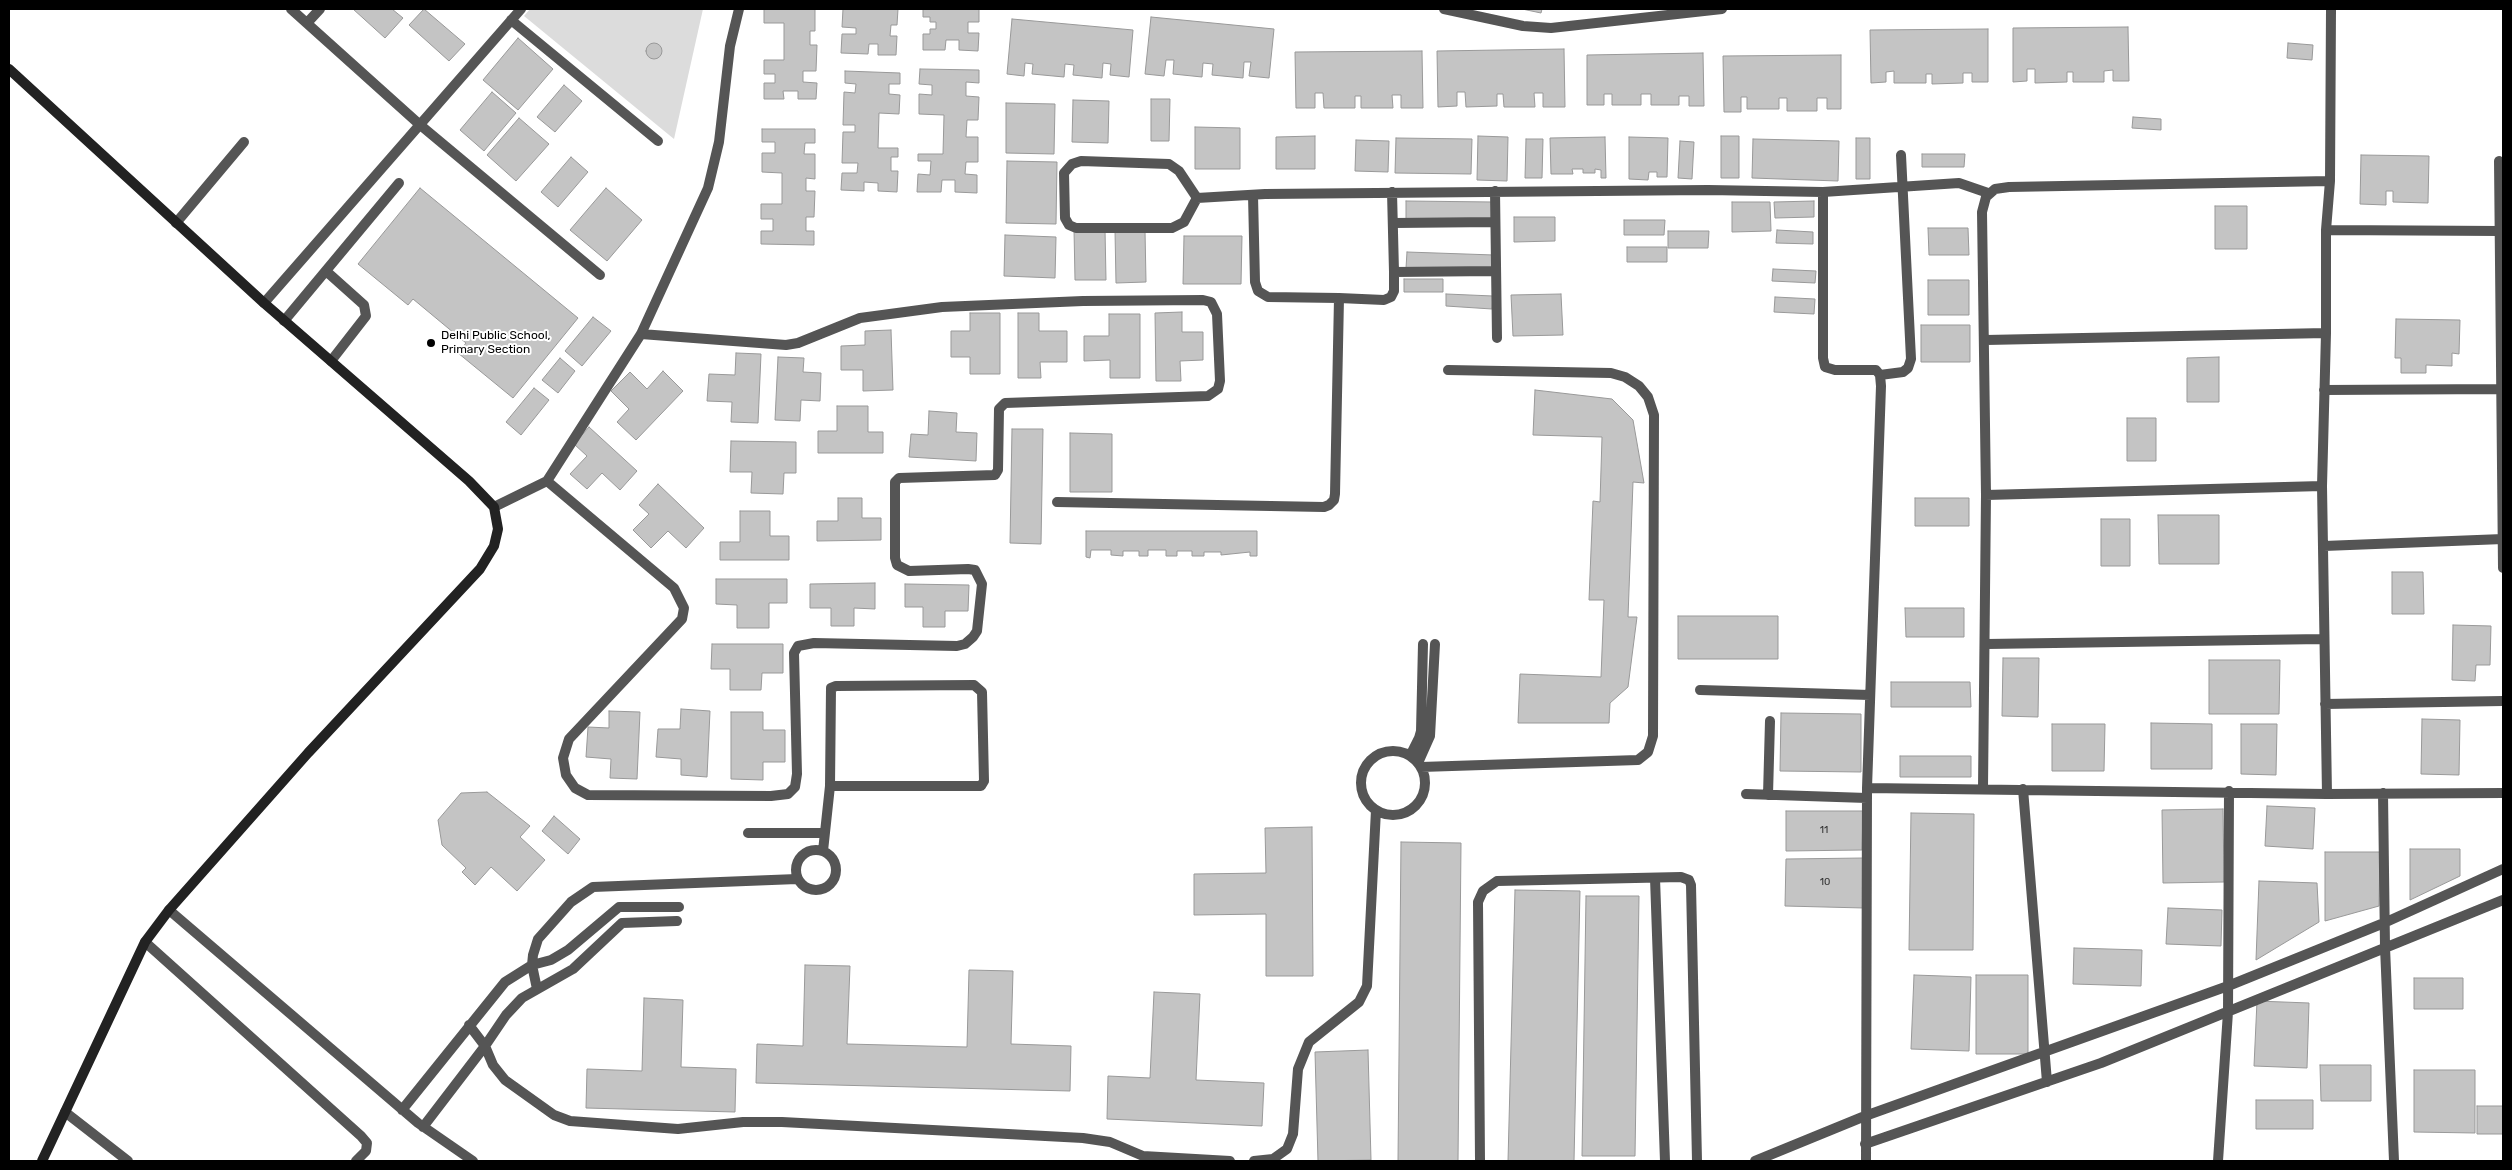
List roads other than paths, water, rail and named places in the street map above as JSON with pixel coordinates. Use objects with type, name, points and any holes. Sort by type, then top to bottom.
[{"type":"street","points":[[291,9],[418,124],[600,275]]},
{"type":"street","points":[[307,23],[320,9]]},
{"type":"street","points":[[264,303],[418,124],[521,9]]},
{"type":"street","points":[[494,507],[547,481],[641,334],[708,188],[718,142],[730,46],[739,9]]},
{"type":"street","points":[[1444,9],[1523,26],[1551,28],[1722,9]]},
{"type":"street","points":[[2327,794],[2322,486],[2326,333],[2326,230],[2330,181],[2331,9]]},
{"type":"street","points":[[511,20],[658,142]]},
{"type":"street","points":[[9,69],[284,321],[469,481],[494,507],[498,529],[489,556],[480,569],[315,746],[169,910],[146,942],[42,1161]]},
{"type":"street","points":[[176,223],[244,142]]},
{"type":"street","points":[[1880,375],[1903,372],[1908,368],[1911,359],[1901,155]]},
{"type":"street","points":[[1082,161],[1168,164],[1179,171],[1197,198],[1184,222],[1172,228],[1076,228],[1069,225],[1065,218],[1064,173],[1072,164],[1082,161]]},
{"type":"street","points":[[2499,161],[2503,568]]},
{"type":"street","points":[[1197,198],[1253,195],[1494,191],[1823,192],[1959,183],[1988,193],[2009,187],[2330,181]]},
{"type":"street","points":[[284,321],[399,183]]},
{"type":"street","points":[[1494,191],[1497,338]]},
{"type":"street","points":[[1253,195],[1255,282],[1258,291],[1268,297],[1384,300],[1391,297],[1394,291],[1392,192]]},
{"type":"street","points":[[1823,192],[1823,358],[1825,366],[1835,370],[1876,370],[1880,375],[1881,386],[1867,793],[1866,1161]]},
{"type":"street","points":[[1983,788],[1987,644],[1986,340],[1982,212],[1988,193]]},
{"type":"street","points":[[1394,223],[1495,222]]},
{"type":"street","points":[[2326,230],[2500,231]]},
{"type":"street","points":[[326,271],[364,305],[366,316],[331,361]]},
{"type":"street","points":[[1394,272],[1495,271]]},
{"type":"street","points":[[1057,502],[1324,507],[1329,505],[1334,500],[1335,494],[1339,298]]},
{"type":"street","points":[[547,481],[674,588],[684,608],[682,619],[569,739],[563,758],[566,775],[575,788],[588,795],[771,796],[788,794],[795,787],[797,774],[794,653],[798,646],[814,642],[957,646],[965,644],[973,638],[977,631],[982,584],[975,570],[968,568],[909,571],[897,565],[895,558],[895,482],[898,478],[995,475],[998,470],[999,409],[1005,403],[1208,396],[1218,389],[1220,381],[1217,314],[1211,302],[1203,300],[942,307],[860,318],[798,343],[786,345],[641,334]]},
{"type":"street","points":[[1986,340],[2326,333]]},
{"type":"street","points":[[1419,765],[1638,760],[1648,752],[1653,736],[1654,415],[1648,397],[1639,386],[1625,377],[1611,373],[1448,370]]},
{"type":"street","points":[[2324,390],[2502,389]]},
{"type":"street","points":[[1986,495],[2322,486]]},
{"type":"street","points":[[2324,546],[2503,539]]},
{"type":"street","points":[[1987,644],[2323,639]]},
{"type":"street","points":[[1410,756],[1420,738],[1421,731],[1423,644]]},
{"type":"street","points":[[1419,765],[1430,736],[1435,644]]},
{"type":"street","points":[[823,851],[830,786],[831,691],[833,687],[974,685],[982,692],[984,781],[981,786],[830,786]]},
{"type":"street","points":[[1700,690],[1870,695]]},
{"type":"street","points":[[2325,704],[2503,701]]},
{"type":"street","points":[[1768,795],[1770,721]]},
{"type":"street","points":[[1399,752],[1410,756],[1419,765],[1425,782],[1424,792],[1413,808],[1394,815],[1376,810],[1363,793],[1361,782],[1364,771],[1370,762],[1383,753],[1399,752]]},
{"type":"street","points":[[1746,794],[1867,793],[1983,788],[2327,794],[2503,793]]},
{"type":"street","points":[[2023,788],[2047,1082]]},
{"type":"street","points":[[2218,1161],[2228,1012],[2229,791]]},
{"type":"street","points":[[2383,793],[2384,922],[2394,1161]]},
{"type":"street","points":[[1254,1161],[1273,1159],[1287,1149],[1293,1134],[1298,1069],[1309,1042],[1359,1002],[1367,986],[1376,810]]},
{"type":"street","points":[[748,833],[825,833]]},
{"type":"street","points":[[810,851],[823,851],[829,854],[836,866],[836,872],[831,884],[826,888],[813,890],[806,888],[797,879],[795,872],[799,859],[810,851]]},
{"type":"street","points":[[1755,1161],[1865,1116],[2228,986],[2384,922],[2503,869]]},
{"type":"street","points":[[1480,1161],[1478,902],[1483,890],[1497,881],[1681,877],[1689,880],[1691,885],[1697,1161]]},
{"type":"street","points":[[1655,878],[1665,1161]]},
{"type":"street","points":[[537,989],[532,965],[534,948],[544,931],[571,902],[593,887],[797,879]]},
{"type":"street","points":[[1865,1144],[2047,1082],[2228,1012],[2503,900]]},
{"type":"street","points":[[402,1110],[505,982],[532,965],[551,960],[568,950],[620,907],[679,906]]},
{"type":"street","points":[[169,910],[402,1110],[423,1127],[474,1161]]},
{"type":"street","points":[[423,1127],[513,1006],[537,989],[573,969],[622,923],[677,921]]},
{"type":"street","points":[[146,942],[361,1136],[367,1143],[366,1151],[356,1161]]},
{"type":"street","points":[[469,1025],[485,1046],[494,1066],[505,1080],[554,1115],[570,1121],[678,1129],[743,1122],[802,1122],[1083,1138],[1110,1142],[1143,1156],[1230,1161]]},
{"type":"street","points":[[65,1112],[128,1161]]},
{"type":"place","name":"Delhi Public School, Primary Section","points":[[431,343]]}]
